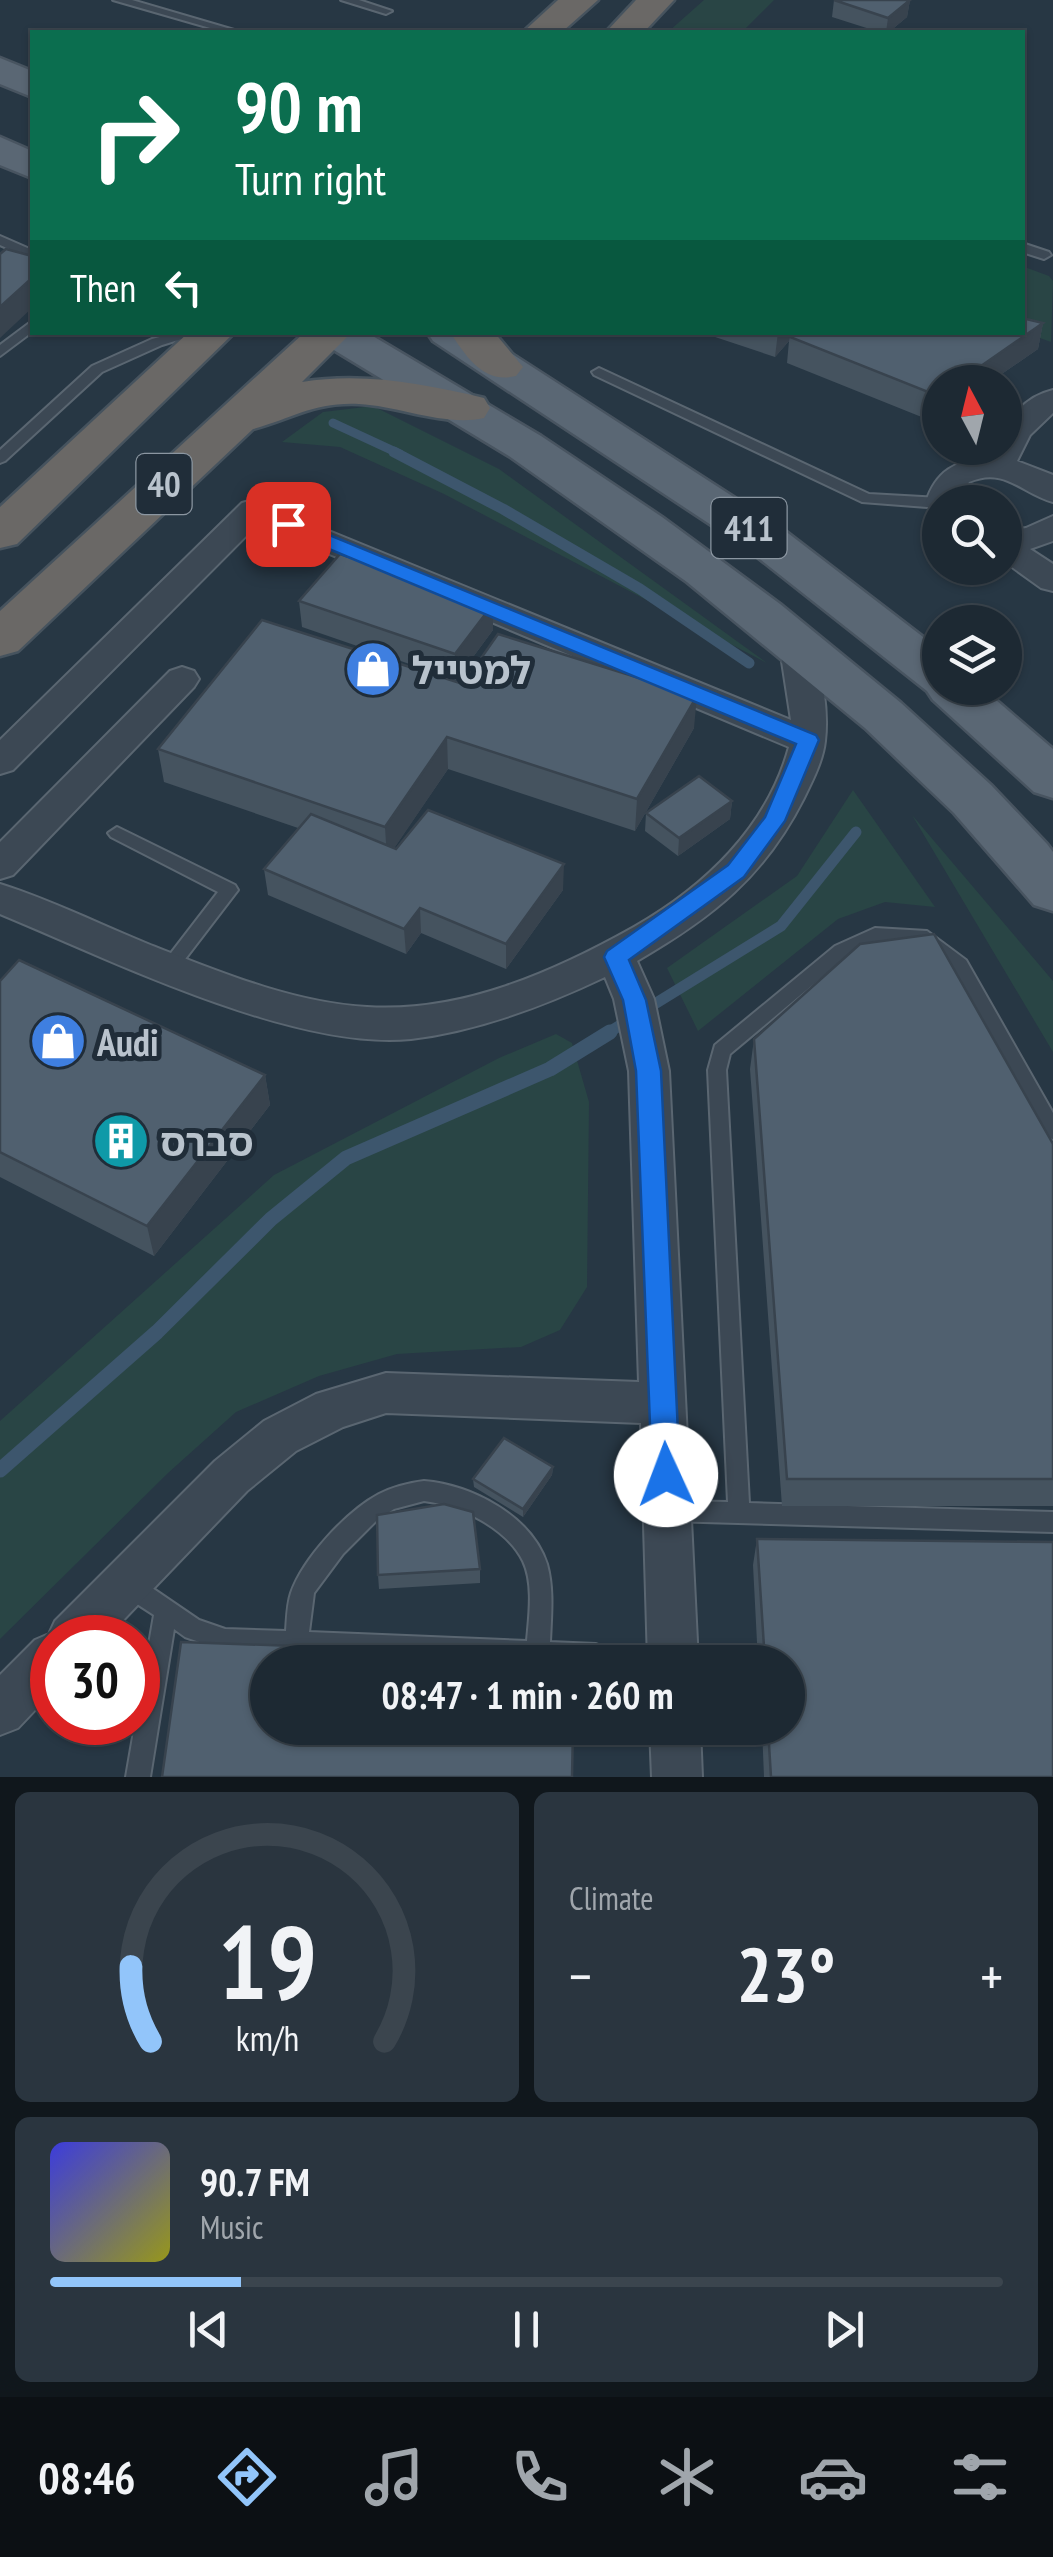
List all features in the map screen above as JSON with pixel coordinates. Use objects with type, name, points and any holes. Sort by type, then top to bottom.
[{"type":"highway","points":[[544,30],[580,0]]},
{"type":"highway","points":[[626,30],[656,0]]},
{"type":"highway","name":"40","points":[[0,533],[211,335]]},
{"type":"highway","name":"40","points":[[0,639],[215,436],[329,335]]},
{"type":"highway","points":[[474,335],[501,367]]},
{"type":"highway","points":[[215,436],[270,405],[298,394],[331,390],[400,394],[468,408]]},
{"type":"main road","points":[[0,68],[30,85]]},
{"type":"main road","points":[[0,148],[30,165]]},
{"type":"main road","name":"411","points":[[337,335],[468,408],[629,513],[796,642],[922,750],[1043,872]]},
{"type":"main road","name":"411","points":[[453,335],[783,551],[858,606],[922,661]]},
{"type":"main road","points":[[970,705],[1053,780]]},
{"type":"street","points":[[999,467],[1006,447],[1022,424],[1053,399]]},
{"type":"street","points":[[949,485],[964,471],[999,467],[1035,476],[1053,492]]},
{"type":"street","points":[[0,761],[253,510],[808,740]]},
{"type":"street","points":[[1022,540],[1052,538]]},
{"type":"street","points":[[1022,557],[1053,580]]},
{"type":"street","points":[[0,898],[224,987],[366,1023],[403,1024],[459,1014],[619,965],[736,871],[774,821],[808,740],[796,642]]},
{"type":"street","points":[[0,865],[182,679]]},
{"type":"street","points":[[619,965],[634,1000],[648,1071],[672,1645]]},
{"type":"street","points":[[95,1615],[231,1476],[280,1436],[332,1409],[386,1392],[664,1403]]},
{"type":"street","points":[[0,1710],[30,1679]]},
{"type":"street","points":[[676,1745],[677,1777]]},
{"type":"lane","points":[[119,0],[228,30]]},
{"type":"lane","points":[[347,0],[386,11]]},
{"type":"lane","points":[[0,240],[30,254]]},
{"type":"lane","points":[[1025,247],[1044,255]]},
{"type":"lane","points":[[0,352],[30,327]]},
{"type":"lane","points":[[0,458],[97,368],[156,342],[185,335]]},
{"type":"lane","points":[[598,372],[845,490],[867,498],[922,502]]},
{"type":"lane","points":[[118,833],[229,890],[170,966]]},
{"type":"lane","points":[[739,1514],[716,1070],[722,1050],[841,951],[875,935],[921,936],[960,965],[1053,1131]]},
{"type":"lane","points":[[297,1643],[300,1597],[314,1572],[353,1526],[389,1499],[428,1490],[460,1494],[503,1523],[534,1558],[541,1598],[538,1645]]},
{"type":"lane","points":[[668,1512],[1053,1522]]},
{"type":"lane","points":[[126,1583],[193,1629],[225,1640],[341,1645]]},
{"type":"lane","points":[[138,1777],[166,1609]]},
{"type":"green space","points":[[704,0],[774,0],[744,30],[670,30]]},
{"type":"green space","points":[[1025,267],[1053,281],[1051,342],[1025,333]]},
{"type":"green space","points":[[373,406],[499,469],[767,663],[444,494],[340,447],[282,442],[323,412]]},
{"type":"green space","points":[[853,790],[935,907],[885,902],[838,919],[698,1031],[667,968],[797,876]]},
{"type":"green space","points":[[912,815],[1053,981],[1053,1052]]},
{"type":"green space","points":[[556,1034],[572,1043],[589,1102],[587,1287],[560,1330],[521,1347],[397,1354],[319,1376],[236,1412],[168,1473],[0,1639],[0,1421],[274,1175],[499,1058]]},
{"type":"building","points":[[834,0],[910,0],[888,18]]},
{"type":"building","points":[[6,249],[30,255],[30,280],[0,307],[0,254]]},
{"type":"building","points":[[1025,319],[1043,323],[982,365],[922,365],[922,390],[790,337],[1025,335]]},
{"type":"building","points":[[340,554],[493,604],[455,654],[299,601]]},
{"type":"building","points":[[262,620],[463,684],[498,634],[697,696],[637,799],[447,737],[385,827],[158,749]]},
{"type":"building","points":[[699,776],[732,801],[679,838],[646,813]]},
{"type":"building","points":[[428,810],[564,864],[506,944],[420,908],[404,929],[264,869],[311,814],[396,849]]},
{"type":"building","points":[[934,934],[1053,1144],[1053,1479],[787,1479],[754,1039],[860,944]]},
{"type":"building","name":"סברס","points":[[19,960],[265,1075],[147,1226],[0,1152],[0,981]]},
{"type":"building","points":[[504,1438],[553,1467],[523,1509],[473,1479]]},
{"type":"building","points":[[444,1504],[473,1512],[480,1569],[378,1575],[377,1515]]},
{"type":"building","points":[[757,1539],[1053,1542],[1053,1777],[771,1777],[769,1745],[805,1745],[805,1645],[764,1645]]},
{"type":"building","points":[[181,1642],[265,1645],[250,1645],[250,1745],[573,1745],[572,1777],[162,1777]]},
{"type":"waterway","points":[[333,423],[400,454]]},
{"type":"waterway","points":[[394,452],[503,509],[640,589],[749,663]]},
{"type":"waterway","points":[[606,1034],[781,926],[856,832]]},
{"type":"waterway","points":[[0,1470],[157,1332],[271,1219],[346,1158],[550,1069],[610,1032]]},
{"type":"place","name":"למטייל","points":[[373,669]]},
{"type":"place","name":"Audi","points":[[58,1041]]},
{"type":"place","name":"סברס","points":[[121,1141]]},
{"type":"route","points":[[288,524],[808,740],[797,774],[774,821],[736,871],[616,957],[634,1000],[648,1071],[655,1159],[666,1475]]}]
